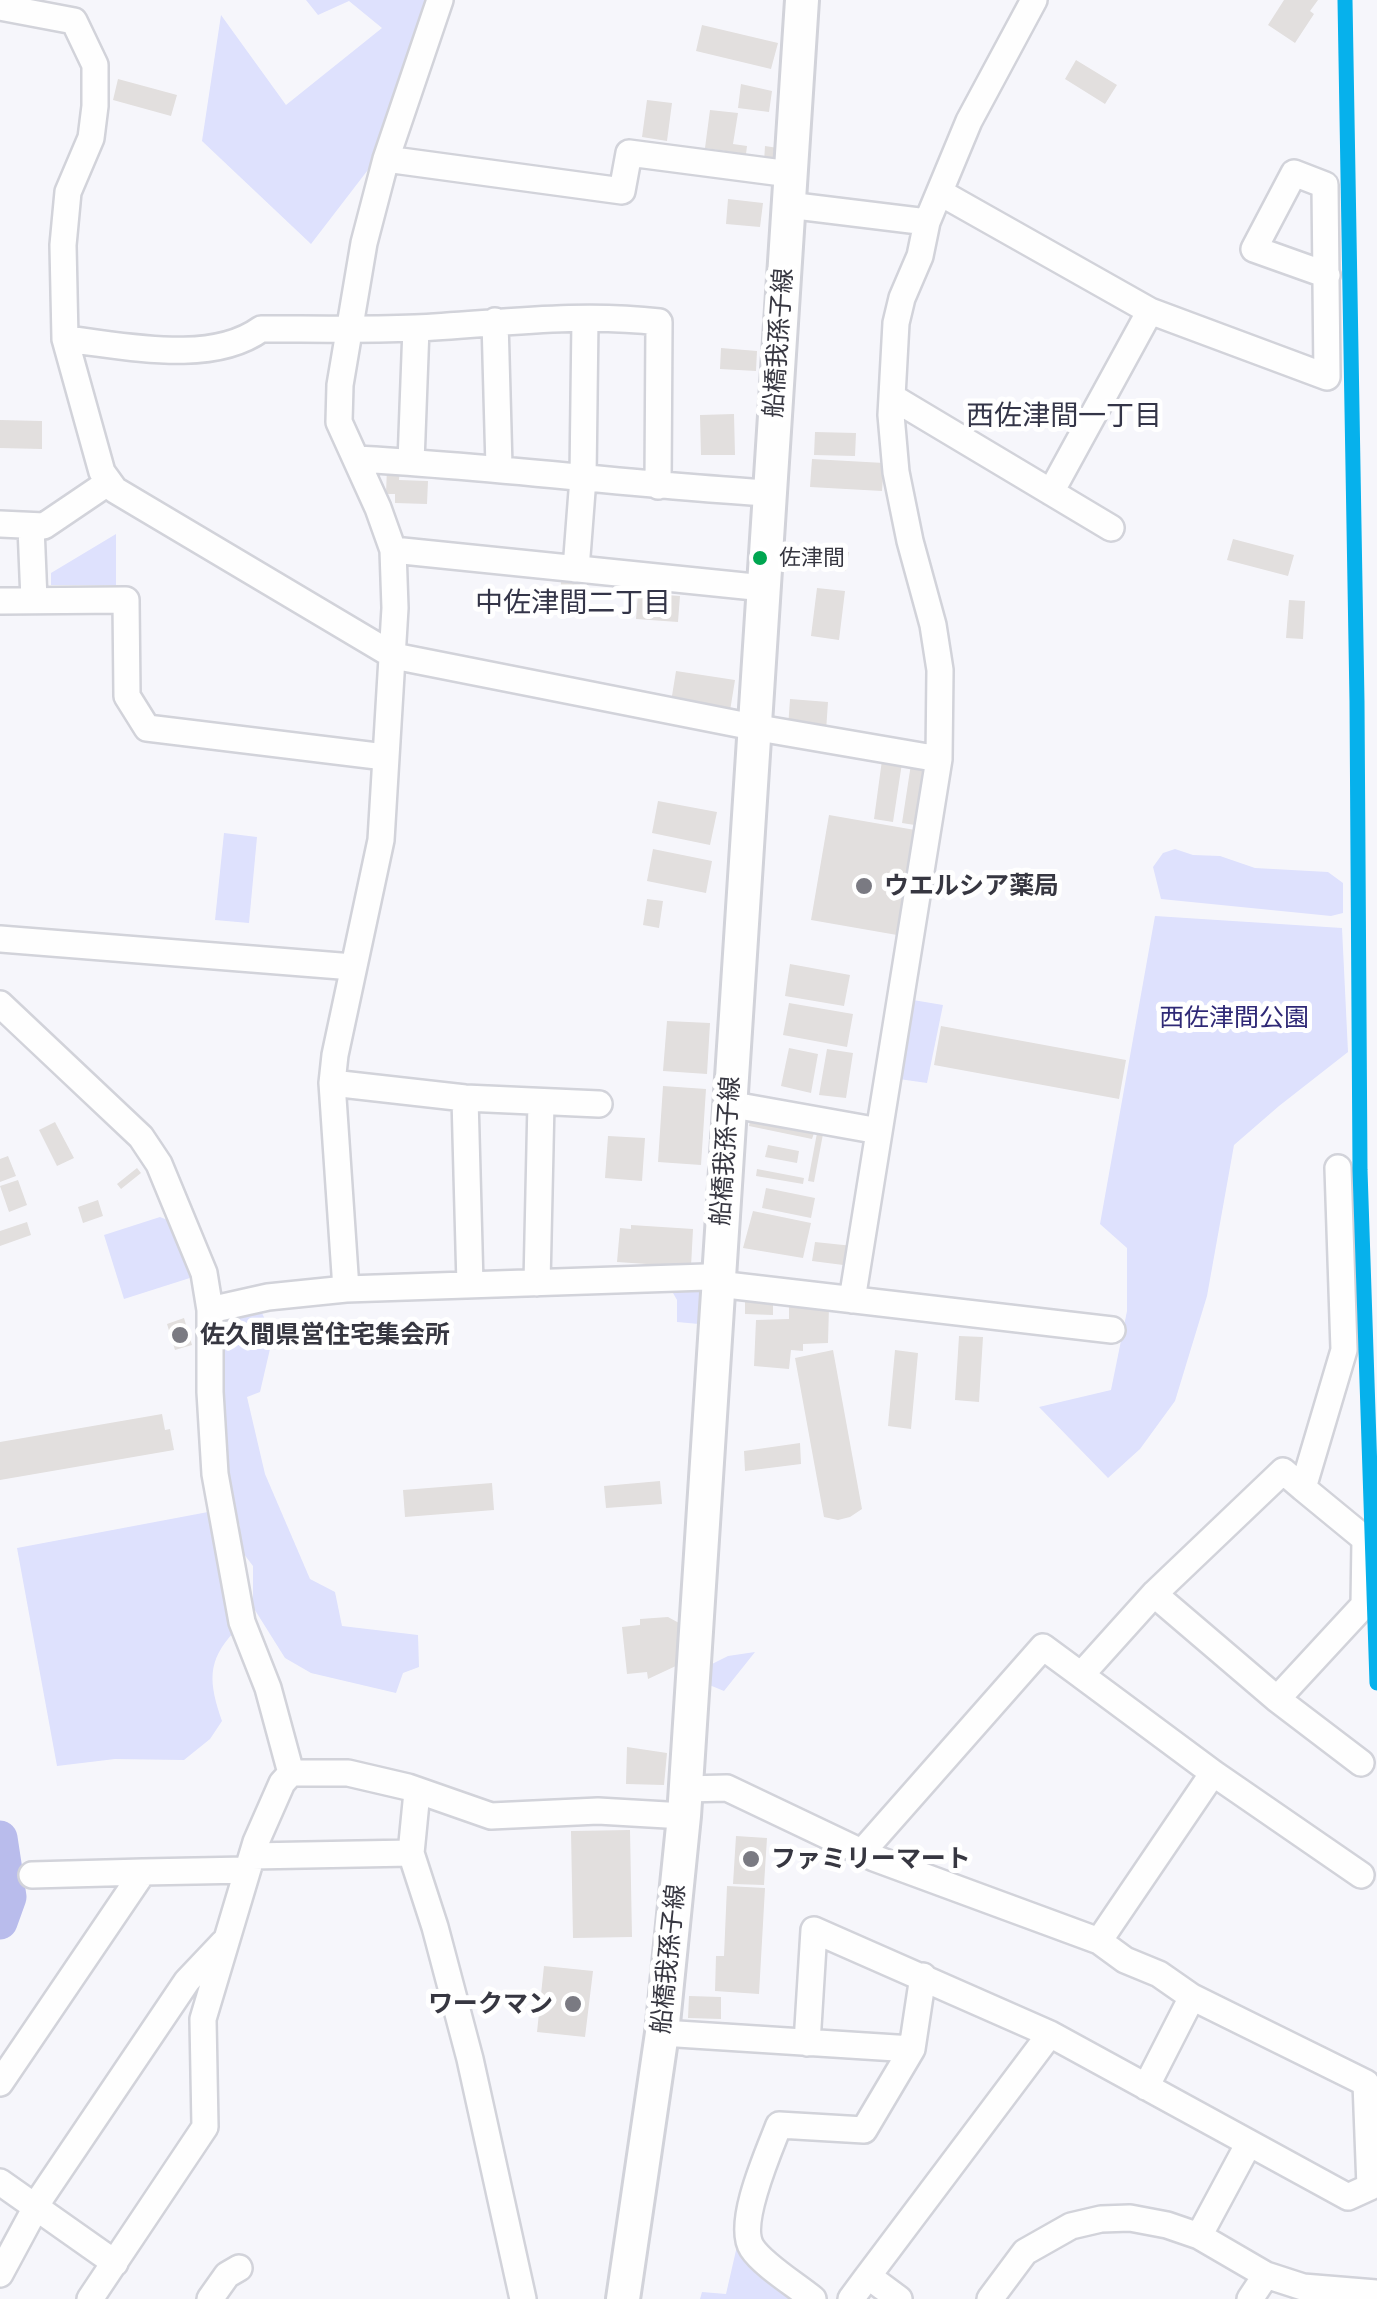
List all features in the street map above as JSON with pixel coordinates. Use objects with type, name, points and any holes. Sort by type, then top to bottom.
[{"type":"main road","name":"船橋我孫子線","points":[[623,2299],[662,2033],[684,1802],[789,190],[797,1]]},
{"type":"street","points":[[346,1289],[332,1084],[381,840],[394,656],[392,550],[339,422],[340,385],[364,243],[386,159],[440,0]]},
{"type":"street","points":[[852,1300],[939,759],[940,670],[934,625],[910,542],[896,472],[891,415],[896,323],[928,222],[969,122],[1034,0]]},
{"type":"street","points":[[0,7],[81,14],[95,65],[92,138],[68,192],[63,245],[65,339],[102,472],[116,490],[394,656],[753,727],[939,759]]},
{"type":"street","points":[[386,159],[622,191],[629,152],[928,222]]},
{"type":"street","points":[[941,193],[1150,312],[1327,378],[1326,275]]},
{"type":"street","points":[[1051,492],[1150,312]]},
{"type":"street","points":[[65,339],[178,352],[252,336],[261,329],[416,328],[619,317],[659,322],[658,486]]},
{"type":"street","points":[[576,569],[583,478],[585,319]]},
{"type":"street","points":[[495,321],[499,467]]},
{"type":"street","points":[[412,462],[416,328]]},
{"type":"street","points":[[892,397],[1112,528]]},
{"type":"street","points":[[356,459],[499,467],[658,486],[769,493]]},
{"type":"street","points":[[0,524],[44,526],[110,482]]},
{"type":"street","points":[[31,527],[34,600]]},
{"type":"street","points":[[392,550],[764,588]]},
{"type":"street","points":[[0,602],[126,600],[128,696],[147,728],[385,758]]},
{"type":"street","points":[[0,939],[353,967]]},
{"type":"street","points":[[0,1004],[141,1137],[159,1164],[204,1274],[210,1310],[215,1474],[242,1622],[268,1688],[291,1773]]},
{"type":"street","points":[[332,1084],[465,1098],[599,1104]]},
{"type":"street","points":[[465,1098],[470,1285]]},
{"type":"street","points":[[538,1283],[541,1102]]},
{"type":"street","points":[[728,1104],[879,1131]]},
{"type":"street","points":[[1303,1488],[1344,1350],[1338,1168]]},
{"type":"street","points":[[210,1310],[268,1297],[346,1289],[706,1277],[718,1284],[1112,1330]]},
{"type":"street","points":[[1082,1675],[1154,1594],[1283,1471],[1365,1539],[1364,1604],[1277,1698]]},
{"type":"street","points":[[1154,1594],[1361,1763]]},
{"type":"street","points":[[863,1851],[1044,1647],[1212,1773],[1361,1876]]},
{"type":"street","points":[[90,2299],[206,2127],[203,2019],[250,1863],[282,1783],[291,1773],[348,1773],[408,1787],[490,1816],[684,1802],[727,1788],[912,1874],[1100,1941],[1124,1960],[1158,1974],[1192,1997],[1366,2083],[1370,2187],[1348,2197],[1050,2034],[814,1930],[807,2042]]},
{"type":"street","points":[[1100,1941],[1212,1773]]},
{"type":"street","points":[[416,1792],[411,1853],[436,1928],[470,2059],[523,2299]]},
{"type":"street","points":[[32,1876],[411,1853]]},
{"type":"street","points":[[0,2082],[144,1872]]},
{"type":"street","points":[[0,2274],[36,2209],[187,1981],[224,1942]]},
{"type":"street","points":[[813,2299],[753,2250],[747,2237],[754,2194],[779,2125],[864,2130],[912,2049],[923,1976]]},
{"type":"street","points":[[1146,2087],[1192,1997]]},
{"type":"street","points":[[662,2033],[912,2049]]},
{"type":"street","points":[[850,2299],[1050,2034]]},
{"type":"street","points":[[1199,2236],[1249,2143]]},
{"type":"street","points":[[0,2182],[115,2263]]},
{"type":"street","points":[[990,2299],[1025,2252],[1072,2226],[1130,2218],[1199,2236],[1266,2274],[1303,2288],[1375,2295]]},
{"type":"street","points":[[210,2299],[227,2274],[239,2268]]},
{"type":"street","points":[[1250,2299],[1266,2274]]},
{"type":"street","points":[[868,2276],[899,2299]]},
{"type":"green space","points":[[306,0],[427,0],[374,162],[311,244],[202,141],[221,15],[286,105],[382,28],[349,1],[318,15]]},
{"type":"green space","points":[[116,534],[116,585],[51,585],[51,573]]},
{"type":"green space","points":[[224,833],[257,837],[249,923],[215,920]]},
{"type":"green space","points":[[1175,849],[1193,855],[1220,856],[1255,868],[1328,872],[1343,883],[1343,913],[1331,916],[1161,899],[1153,867],[1163,853]]},
{"type":"green space","name":"西佐津間公園","points":[[1155,916],[1342,928],[1348,1052],[1234,1145],[1207,1296],[1175,1401],[1140,1449],[1108,1478],[1039,1407],[1111,1390],[1127,1311],[1127,1248],[1100,1224]]},
{"type":"green space","points":[[913,1000],[943,1005],[927,1083],[899,1079]]},
{"type":"green space","points":[[160,1217],[170,1221],[193,1277],[124,1299],[104,1235]]},
{"type":"green space","points":[[669,1286],[696,1288],[701,1292],[698,1348],[699,1324],[677,1322],[677,1300]]},
{"type":"green space","points":[[261,1311],[273,1336],[260,1392],[247,1397],[265,1474],[310,1579],[335,1592],[342,1626],[418,1635],[419,1667],[403,1673],[396,1693],[311,1673],[285,1658],[253,1607],[253,1566],[237,1545],[240,1526],[224,1482],[228,1451],[214,1423],[224,1338],[233,1312]]},
{"type":"green space","points":[[208,1512],[235,1631],[219,1652],[213,1673],[214,1695],[222,1721],[210,1739],[184,1760],[115,1759],[57,1766],[17,1548]]},
{"type":"green space","points":[[755,1652],[724,1691],[707,1684],[708,1666],[728,1656]]},
{"type":"green space","points":[[737,2246],[807,2299],[700,2299],[702,2292],[726,2294]]},
{"type":"building","points":[[1284,0],[1318,0],[1310,11],[1314,14],[1295,43],[1268,25]]},
{"type":"building","points":[[702,25],[778,43],[771,69],[696,51]]},
{"type":"building","points":[[1076,60],[1117,85],[1105,104],[1065,79]]},
{"type":"building","points":[[118,79],[177,95],[171,116],[113,100]]},
{"type":"building","points":[[741,84],[772,91],[769,112],[738,108]]},
{"type":"building","points":[[647,100],[672,103],[667,141],[642,137]]},
{"type":"building","points":[[710,110],[738,113],[733,144],[747,146],[746,154],[705,148]]},
{"type":"building","points":[[765,146],[778,148],[776,164],[764,162]]},
{"type":"building","points":[[728,199],[763,203],[760,227],[726,224]]},
{"type":"building","points":[[721,348],[757,351],[756,371],[720,369]]},
{"type":"building","points":[[734,414],[735,455],[701,455],[700,415]]},
{"type":"building","points":[[0,420],[42,421],[42,449],[0,448]]},
{"type":"building","points":[[815,432],[856,433],[855,456],[814,455]]},
{"type":"building","points":[[812,459],[884,463],[882,491],[810,487]]},
{"type":"building","points":[[387,467],[400,468],[399,480],[428,481],[427,504],[395,503],[395,494],[386,494]]},
{"type":"building","points":[[1233,539],[1294,555],[1288,576],[1227,560]]},
{"type":"building","points":[[812,547],[849,552],[846,571],[809,567]]},
{"type":"building","points":[[561,582],[580,583],[579,612],[560,611]]},
{"type":"building","points":[[817,588],[845,591],[839,640],[811,636]]},
{"type":"building","points":[[638,593],[680,596],[678,622],[636,619]]},
{"type":"building","points":[[1289,600],[1305,601],[1303,639],[1286,638]]},
{"type":"building","points":[[676,671],[735,680],[730,711],[671,702]]},
{"type":"building","points":[[790,699],[828,702],[826,731],[788,728]]},
{"type":"building","points":[[882,760],[902,763],[893,822],[874,819]]},
{"type":"building","points":[[911,764],[929,773],[921,826],[902,823]]},
{"type":"building","points":[[658,801],[717,812],[710,845],[652,833]]},
{"type":"building","points":[[829,815],[915,830],[897,935],[811,920]]},
{"type":"building","points":[[653,849],[712,861],[706,893],[647,881]]},
{"type":"building","points":[[647,899],[663,901],[659,928],[643,925]]},
{"type":"building","points":[[790,964],[850,975],[844,1006],[785,996]]},
{"type":"building","points":[[789,1003],[853,1014],[847,1047],[783,1035]]},
{"type":"building","points":[[667,1021],[710,1023],[707,1074],[663,1071]]},
{"type":"building","points":[[941,1026],[1126,1060],[1119,1099],[934,1065]]},
{"type":"building","points":[[789,1048],[818,1054],[811,1093],[781,1086]]},
{"type":"building","points":[[827,1049],[853,1053],[846,1098],[819,1095]]},
{"type":"building","points":[[663,1086],[706,1089],[701,1165],[658,1162]]},
{"type":"building","points":[[750,1120],[814,1133],[812,1139],[749,1126]]},
{"type":"building","points":[[55,1122],[74,1158],[57,1166],[39,1130]]},
{"type":"building","points":[[817,1133],[823,1134],[814,1182],[808,1181]]},
{"type":"building","points":[[608,1136],[645,1138],[642,1181],[605,1178]]},
{"type":"building","points":[[768,1145],[799,1151],[797,1163],[765,1157]]},
{"type":"building","points":[[8,1156],[16,1176],[0,1182],[0,1159]]},
{"type":"building","points":[[137,1168],[141,1173],[121,1189],[117,1184]]},
{"type":"building","points":[[757,1169],[804,1178],[803,1184],[756,1176]]},
{"type":"building","points":[[18,1180],[27,1205],[9,1212],[0,1186]]},
{"type":"building","points":[[766,1188],[815,1198],[811,1218],[762,1208]]},
{"type":"building","points":[[98,1200],[103,1216],[83,1223],[78,1207]]},
{"type":"building","points":[[753,1211],[811,1223],[803,1258],[743,1248]]},
{"type":"building","points":[[27,1222],[31,1235],[0,1246],[0,1231]]},
{"type":"building","points":[[631,1225],[693,1229],[691,1267],[617,1262],[620,1228],[631,1229]]},
{"type":"building","points":[[815,1242],[853,1246],[851,1266],[812,1261]]},
{"type":"building","points":[[745,1300],[773,1300],[773,1315],[745,1314]]},
{"type":"building","points":[[789,1302],[829,1306],[828,1343],[803,1344],[803,1351],[791,1350],[789,1369],[754,1366],[756,1320],[789,1319]]},
{"type":"building","points":[[184,1318],[192,1345],[175,1350],[167,1324]]},
{"type":"building","points":[[959,1336],[983,1337],[979,1402],[955,1400]]},
{"type":"building","points":[[833,1350],[862,1509],[838,1520],[824,1517],[795,1358]]},
{"type":"building","points":[[895,1350],[918,1353],[911,1429],[888,1426]]},
{"type":"building","points":[[162,1414],[174,1450],[0,1480],[0,1442]]},
{"type":"building","points":[[800,1443],[801,1464],[745,1471],[744,1451]]},
{"type":"building","points":[[660,1481],[662,1504],[606,1508],[604,1486]]},
{"type":"building","points":[[492,1483],[494,1510],[405,1517],[403,1490]]},
{"type":"building","points":[[668,1617],[679,1623],[678,1665],[648,1679],[647,1672],[627,1674],[622,1627],[640,1625],[640,1619]]},
{"type":"building","points":[[627,1747],[667,1753],[664,1785],[626,1784]]},
{"type":"building","points":[[630,1830],[632,1937],[573,1938],[571,1831]]},
{"type":"building","points":[[736,1836],[767,1838],[764,1885],[733,1884]]},
{"type":"building","points":[[727,1886],[765,1888],[759,1994],[715,1991],[716,1956],[724,1956]]},
{"type":"building","points":[[544,1966],[593,1971],[585,2037],[537,2032]]},
{"type":"building","points":[[689,1996],[721,1997],[721,2019],[688,2018]]},
{"type":"waterway","points":[[0,1838],[9,1897],[0,1922]]},
{"type":"transit line","points":[[1345,0],[1357,701],[1360,1170],[1377,1683]]},
{"type":"place","name":"佐津間","points":[[760,558]]},
{"type":"place","name":"ウエルシア薬局","points":[[864,886]]},
{"type":"place","name":"佐久間県営住宅集会所","points":[[180,1335]]},
{"type":"place","name":"ファミリーマート","points":[[751,1859]]},
{"type":"place","name":"ワークマン","points":[[573,2004]]},
{"type":"district","name":"西佐津間一丁目","points":[[1064,417]]},
{"type":"district","name":"中佐津間二丁目","points":[[573,604]]}]
